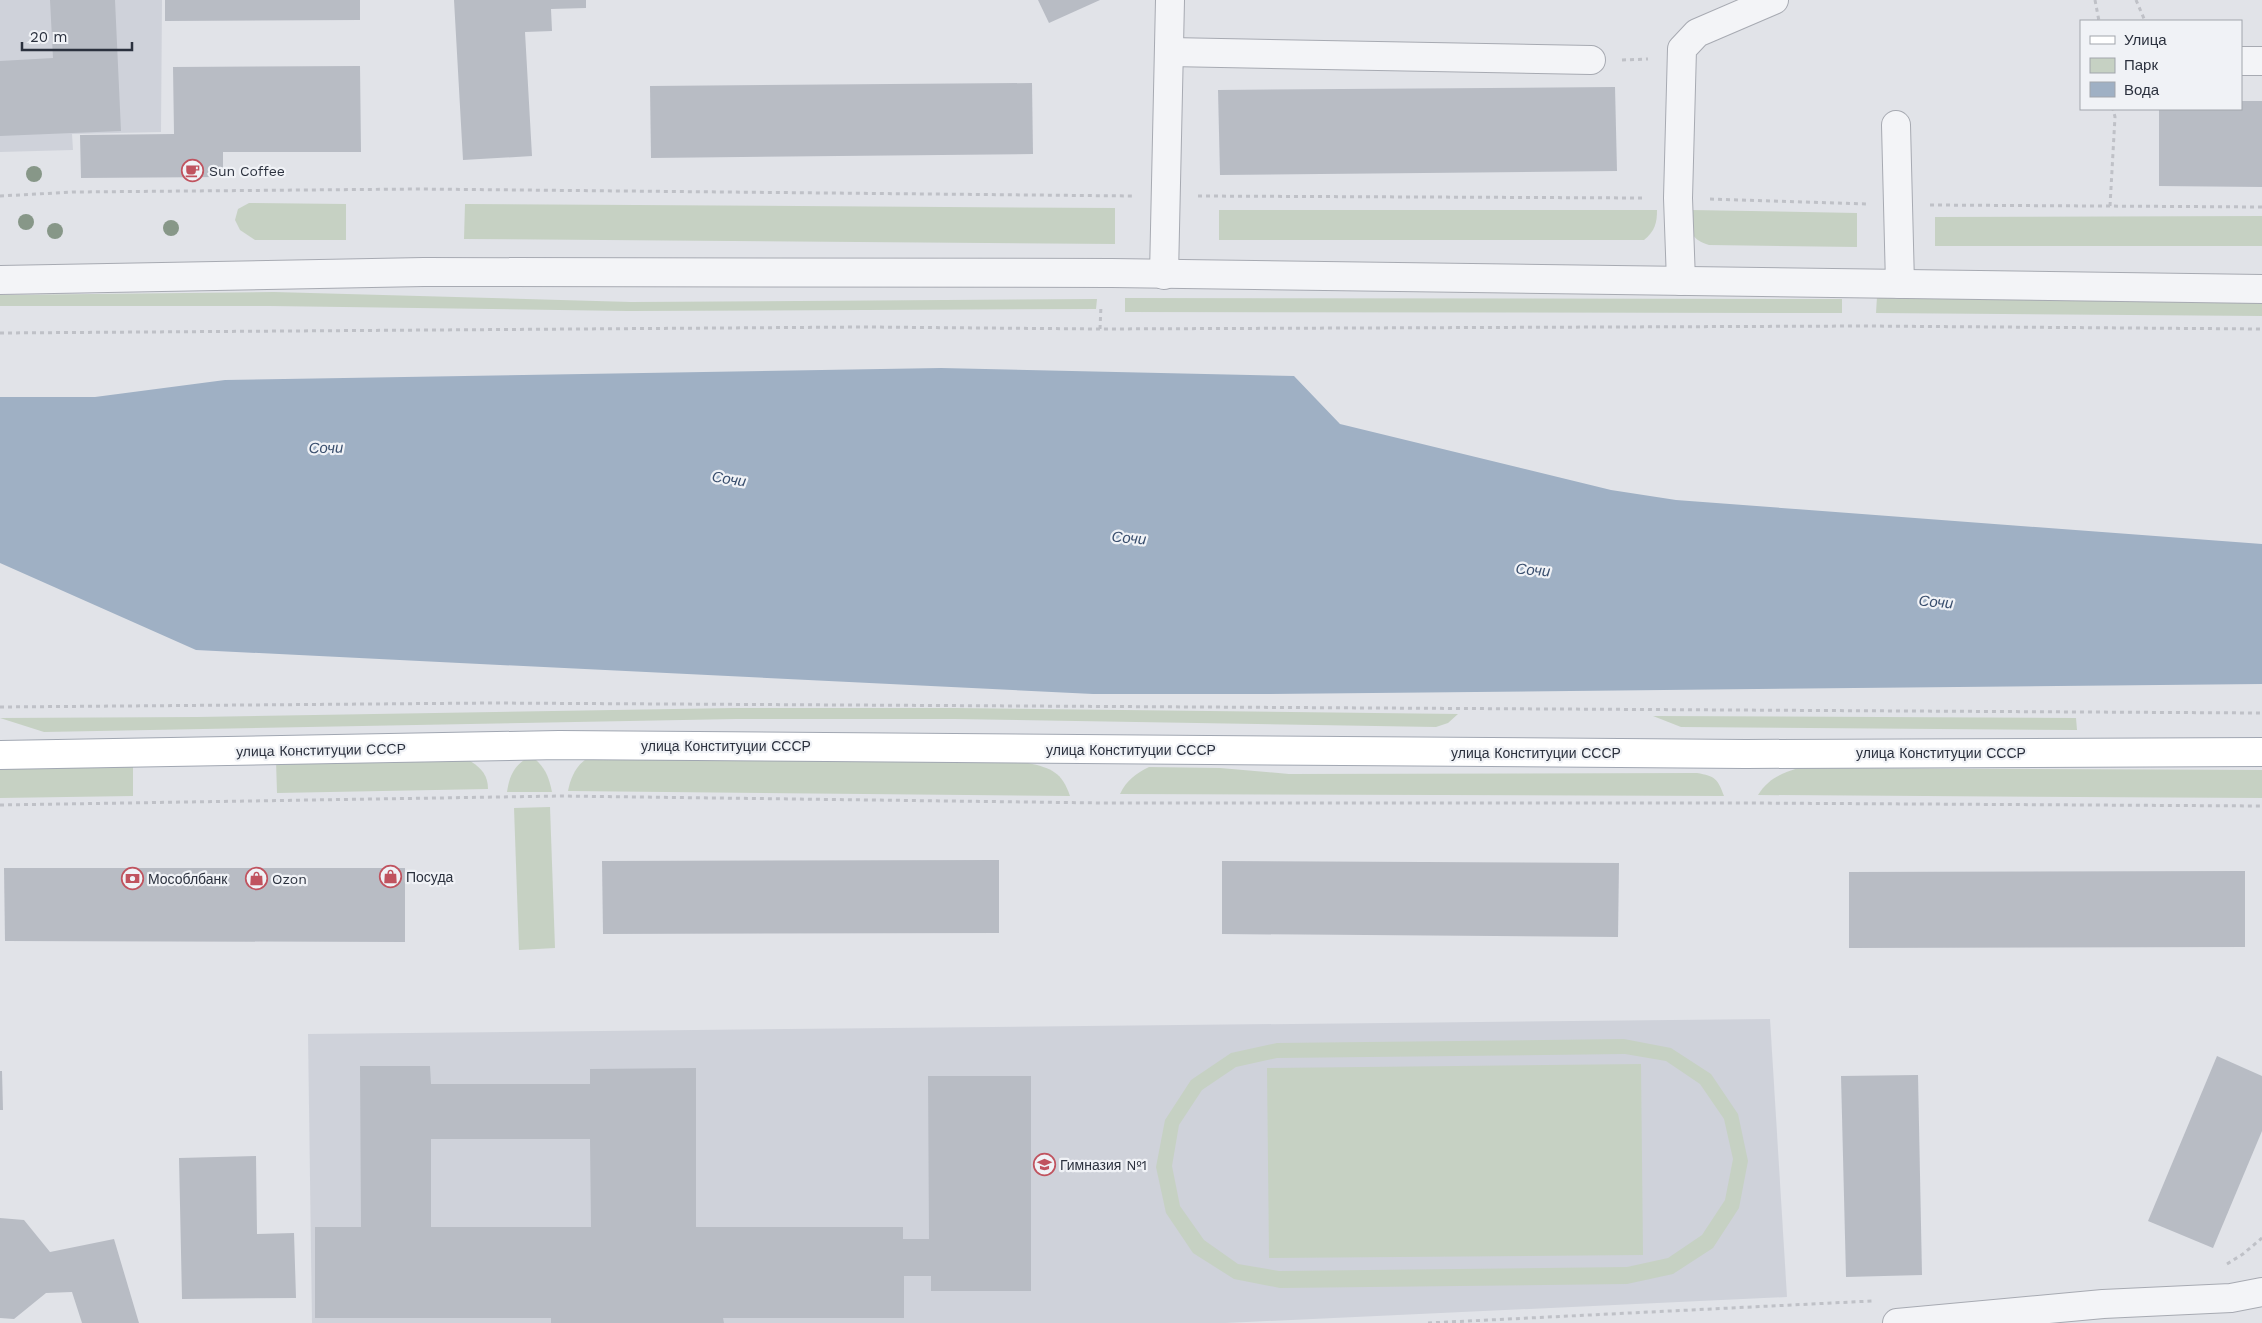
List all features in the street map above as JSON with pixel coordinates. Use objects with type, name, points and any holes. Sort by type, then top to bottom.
[{"type":"main road","name":"улица Конституции СССР","points":[[0,755],[559,745],[1736,754],[2262,752]]},
{"type":"street","points":[[1164,275],[1170,0]]},
{"type":"street","points":[[1681,281],[1678,198],[1682,49],[1697,33],[1774,0]]},
{"type":"street","points":[[1170,52],[1591,60]]},
{"type":"street","points":[[2242,62],[2262,62]]},
{"type":"street","points":[[1896,125],[1900,284]]},
{"type":"street","points":[[0,280],[424,272],[1164,275],[2262,289]]},
{"type":"street","points":[[1907,1322],[2102,1304],[2231,1298],[2262,1292]]},
{"type":"path","points":[[2095,0],[2099,20]]},
{"type":"path","points":[[2136,0],[2145,20]]},
{"type":"path","points":[[1591,60],[1682,59]]},
{"type":"path","points":[[2110,206],[2115,117],[2113,110]]},
{"type":"path","points":[[0,196],[74,192],[419,189],[1166,196]]},
{"type":"path","points":[[1100,329],[1102,297]]},
{"type":"path","points":[[0,333],[856,327],[1100,329],[1874,326],[2262,329]]},
{"type":"path","points":[[0,707],[502,703],[2262,714]]},
{"type":"path","points":[[0,805],[561,796],[1104,803],[1756,803],[2262,806]]},
{"type":"path","points":[[2224,1265],[2243,1254],[2262,1238]]},
{"type":"path","points":[[1428,1323],[1875,1300]]},
{"type":"shaded area","points":[[0,0],[162,0],[161,132],[72,134],[73,150],[0,152]]},
{"type":"shaded area","name":"Гимназия №1","points":[[1770,1019],[1787,1297],[1226,1323],[312,1323],[308,1034]]},
{"type":"green space","points":[[249,203],[346,204],[346,240],[255,240],[240,230],[235,220],[238,209]]},
{"type":"green space","points":[[465,204],[1115,208],[1115,244],[464,239]]},
{"type":"green space","points":[[1219,210],[1657,210],[1657,219],[1655,227],[1644,240],[1219,240]]},
{"type":"green space","points":[[1691,210],[1857,213],[1857,247],[1709,245],[1694,236],[1691,228]]},
{"type":"green space","points":[[2262,216],[2262,246],[1935,246],[1935,217]]},
{"type":"green space","points":[[274,292],[631,302],[1097,299],[1096,309],[628,311],[270,306],[0,306],[0,295]]},
{"type":"green space","points":[[1877,297],[2262,300],[2262,316],[1876,313]]},
{"type":"green space","points":[[1125,298],[1842,299],[1842,313],[1125,312]]},
{"type":"green space","points":[[734,708],[955,708],[1458,714],[1448,723],[1436,727],[955,719],[736,719],[44,732],[0,718],[197,717]]},
{"type":"green space","points":[[1653,716],[2076,718],[2077,730],[1681,727]]},
{"type":"green space","points":[[593,755],[1028,763],[1055,772],[1063,781],[1070,796],[568,791],[571,780],[579,765]]},
{"type":"green space","points":[[462,757],[481,769],[486,778],[488,789],[277,793],[276,761]]},
{"type":"green space","points":[[524,760],[536,760],[539,763],[547,774],[552,792],[507,792],[512,774]]},
{"type":"green space","points":[[133,762],[133,796],[0,798],[0,764]]},
{"type":"green space","points":[[1149,767],[1220,768],[1289,774],[1697,773],[1708,775],[1715,779],[1724,796],[1120,794],[1132,778]]},
{"type":"green space","points":[[1798,768],[2262,770],[2262,798],[1758,795],[1775,778]]},
{"type":"green space","points":[[550,807],[555,948],[519,950],[514,808]]},
{"type":"green space","points":[[1624,1039],[1671,1048],[1711,1074],[1738,1114],[1748,1161],[1739,1208],[1713,1248],[1673,1274],[1627,1284],[1280,1288],[1234,1279],[1193,1253],[1166,1213],[1156,1167],[1165,1120],[1191,1080],[1231,1053],[1277,1043]],"holes":[[[1625,1054],[1666,1061],[1700,1084],[1724,1119],[1733,1159],[1725,1200],[1702,1235],[1668,1258],[1627,1267],[1279,1271],[1238,1264],[1204,1240],[1180,1206],[1172,1166],[1179,1125],[1202,1090],[1236,1067],[1277,1058]]]},
{"type":"green space","points":[[1641,1064],[1643,1255],[1269,1258],[1267,1068]]},
{"type":"water","name":"Сочи","points":[[941,368],[1294,376],[1340,424],[1611,490],[1676,500],[2262,544],[2262,684],[1269,694],[1093,694],[196,650],[0,563],[0,397],[95,397],[225,380]]},
{"type":"building","points":[[50,0],[115,0],[121,131],[0,136],[0,61],[53,58]]},
{"type":"building","points":[[165,0],[360,0],[360,20],[165,21]]},
{"type":"building","points":[[454,0],[586,0],[586,8],[551,9],[552,31],[525,32],[532,156],[463,160]]},
{"type":"building","points":[[1038,0],[1100,0],[1049,23]]},
{"type":"building","points":[[360,66],[361,152],[223,152],[223,177],[81,178],[80,135],[174,134],[173,67]]},
{"type":"building","points":[[1032,83],[1033,154],[651,158],[650,86]]},
{"type":"building","points":[[1615,87],[1617,171],[1220,175],[1218,90]]},
{"type":"building","points":[[2242,101],[2262,101],[2262,187],[2159,186],[2159,110],[2242,110]]},
{"type":"building","points":[[999,860],[999,933],[603,934],[602,861]]},
{"type":"building","points":[[1222,861],[1619,863],[1618,937],[1222,934]]},
{"type":"building","points":[[4,868],[405,868],[405,942],[5,941]]},
{"type":"building","points":[[2245,871],[2245,947],[1849,948],[1849,872]]},
{"type":"building","points":[[2217,1056],[2262,1076],[2262,1131],[2213,1248],[2148,1221]]},
{"type":"building","points":[[360,1066],[430,1066],[431,1084],[590,1084],[590,1069],[696,1068],[696,1227],[903,1227],[903,1239],[929,1239],[928,1076],[1031,1076],[1031,1291],[931,1291],[931,1276],[904,1276],[904,1318],[723,1318],[724,1323],[551,1323],[551,1318],[315,1318],[315,1227],[361,1227]],"holes":[[[431,1139],[590,1139],[591,1227],[431,1227]]]},
{"type":"building","points":[[0,1071],[2,1071],[3,1110],[0,1110]]},
{"type":"building","points":[[1918,1075],[1922,1275],[1846,1277],[1841,1076]]},
{"type":"building","points":[[256,1156],[257,1234],[294,1233],[296,1298],[182,1299],[179,1158]]},
{"type":"building","points":[[0,1218],[24,1220],[50,1252],[114,1239],[139,1323],[82,1323],[72,1292],[46,1293],[14,1319],[0,1318]]},
{"type":"place","name":"Sun Coffee","points":[[193,171]]},
{"type":"place","name":"Посуда","points":[[390,877]]},
{"type":"place","name":"Мособлбанк","points":[[132,879]]},
{"type":"place","name":"Ozon","points":[[256,879]]},
{"type":"place","name":"Гимназия №1","points":[[1044,1165]]}]
